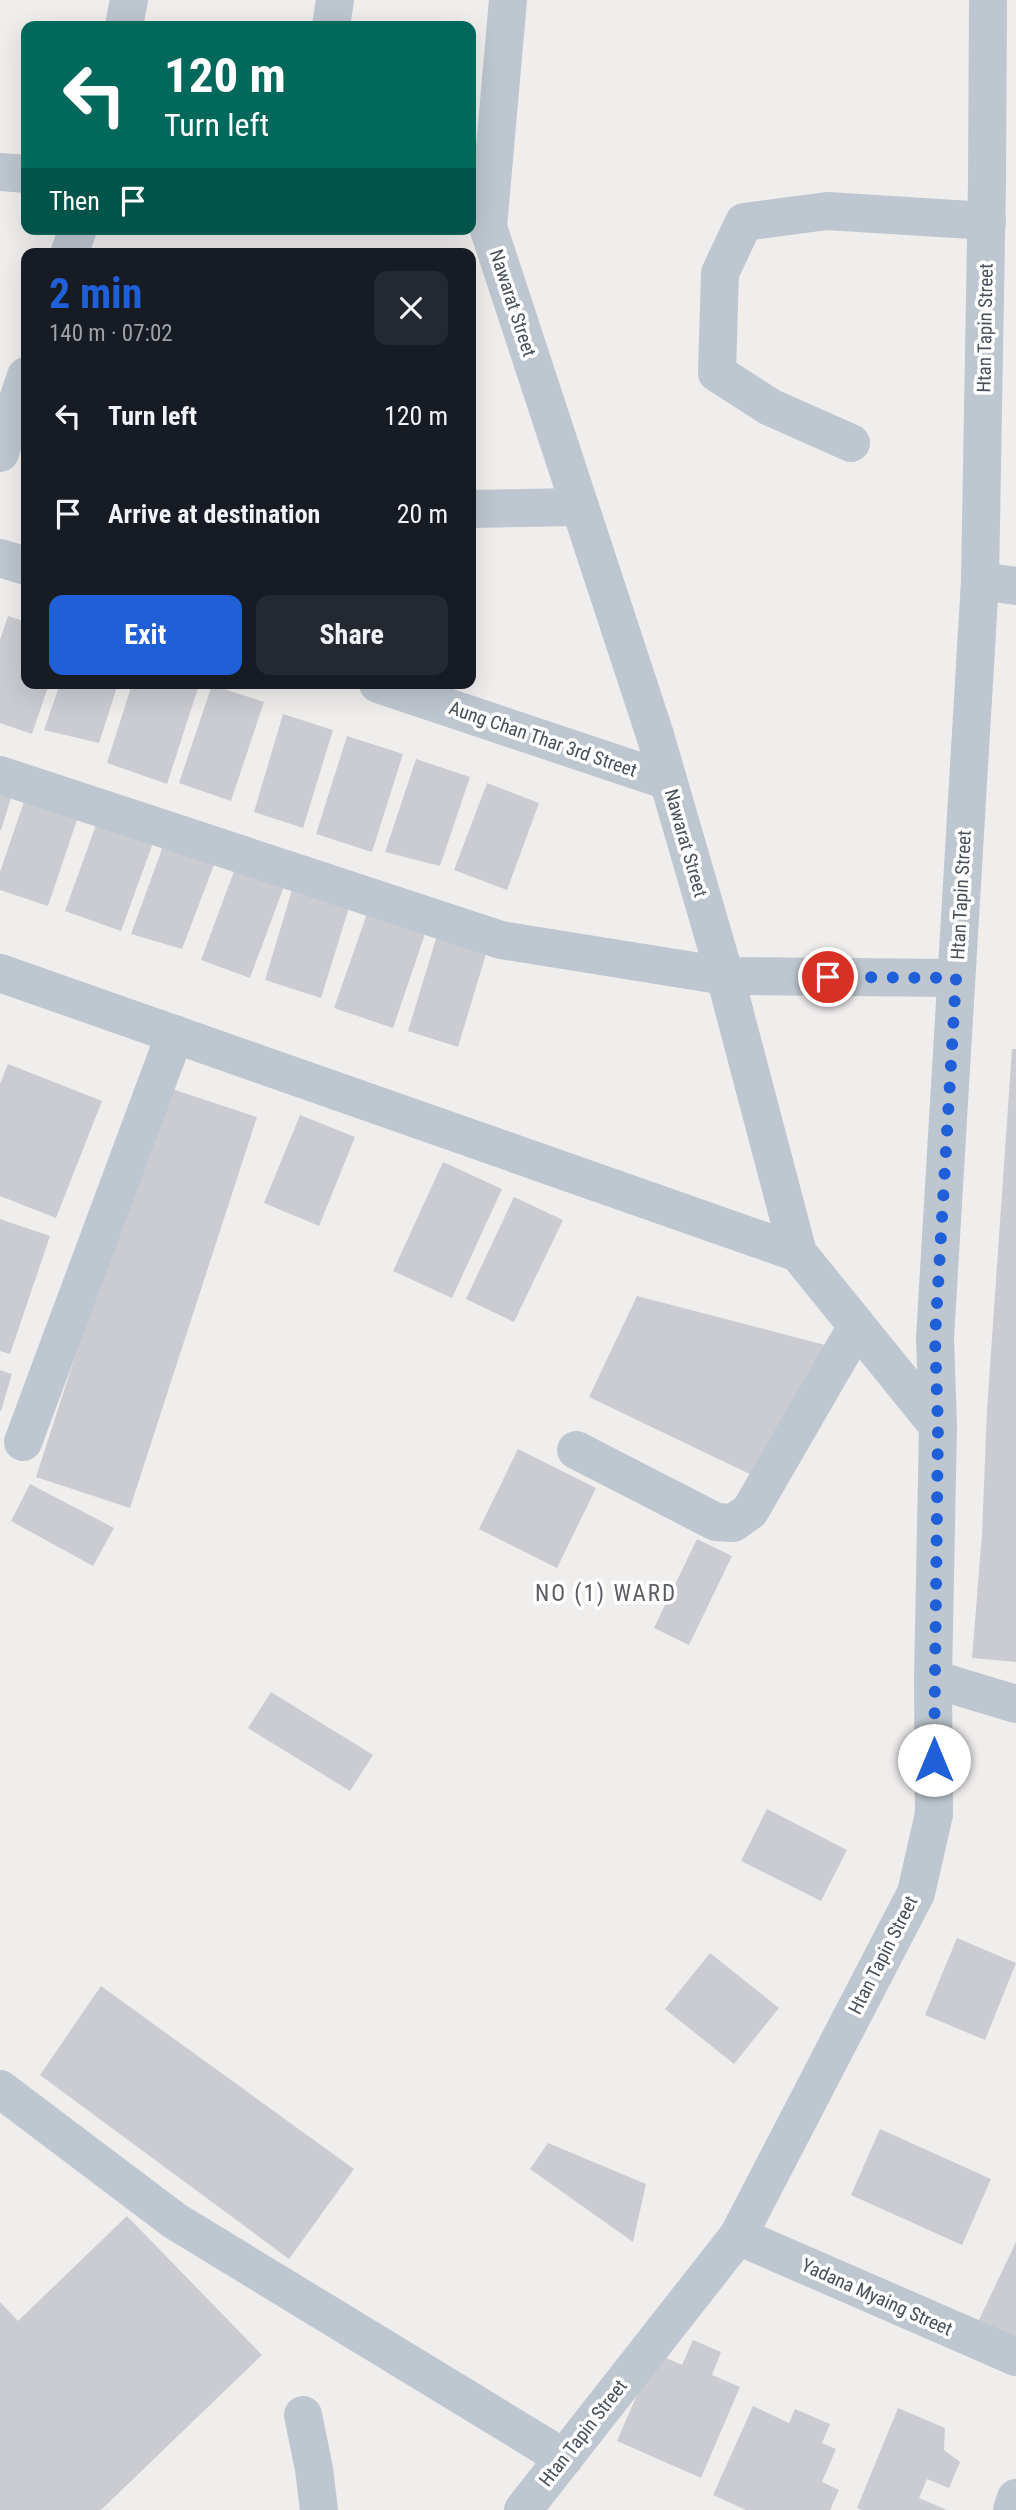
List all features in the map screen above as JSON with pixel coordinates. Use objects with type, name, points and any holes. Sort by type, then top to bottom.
[{"type":"street","points":[[125,21],[129,0]]},
{"type":"street","points":[[332,21],[335,0]]},
{"type":"street","points":[[479,226],[483,136],[508,0]]},
{"type":"street","name":"Htan Tapin Street","points":[[523,2510],[738,2236],[916,1893],[934,1814],[933,1679],[938,1426],[935,1338],[956,978],[998,584],[987,220],[1002,184],[988,0]]},
{"type":"street","points":[[0,172],[21,174]]},
{"type":"street","points":[[851,443],[770,407],[717,373],[720,273],[744,222],[827,211],[987,220]]},
{"type":"street","name":"Nawarat Street","points":[[479,226],[580,508],[668,781],[725,976],[798,1253],[938,1426]]},
{"type":"street","points":[[0,453],[21,391]]},
{"type":"street","points":[[476,509],[580,508]]},
{"type":"street","points":[[0,558],[21,564]]},
{"type":"street","name":"Aung Chan Thar 3rd Street","points":[[393,689],[668,781]]},
{"type":"street","points":[[0,775],[501,940],[725,976],[956,978]]},
{"type":"street","points":[[0,973],[798,1253]]},
{"type":"street","points":[[23,1442],[175,1034]]},
{"type":"street","points":[[576,1450],[716,1522],[733,1523],[750,1511],[857,1325]]},
{"type":"street","points":[[933,1679],[1016,1704]]},
{"type":"street","points":[[0,2089],[175,2221],[564,2458]]},
{"type":"street","name":"Yadana Myaing Street","points":[[738,2236],[1016,2357]]},
{"type":"street","points":[[303,2415],[319,2510]]},
{"type":"street","points":[[1012,2510],[1016,2498]]},
{"type":"building","points":[[8,616],[21,620],[21,689],[47,689],[32,734],[0,723],[0,640]]},
{"type":"building","points":[[58,689],[116,689],[99,743],[44,730]]},
{"type":"building","points":[[130,689],[198,689],[167,784],[107,763]]},
{"type":"building","points":[[211,689],[224,689],[264,702],[231,801],[179,783]]},
{"type":"building","points":[[283,714],[333,730],[303,828],[254,812]]},
{"type":"building","points":[[347,736],[403,754],[372,852],[316,834]]},
{"type":"building","points":[[416,759],[470,777],[440,866],[385,852]]},
{"type":"building","points":[[0,780],[15,785],[1,830],[0,830]]},
{"type":"building","points":[[487,783],[539,803],[507,890],[454,870]]},
{"type":"building","points":[[28,790],[81,808],[48,906],[0,890],[0,872]]},
{"type":"building","points":[[101,811],[157,832],[121,931],[65,911]]},
{"type":"building","points":[[167,835],[217,857],[182,949],[131,934]]},
{"type":"building","points":[[237,863],[286,881],[250,978],[201,960]]},
{"type":"building","points":[[295,880],[352,898],[321,998],[265,980]]},
{"type":"building","points":[[369,908],[427,928],[393,1028],[334,1008]]},
{"type":"building","points":[[439,929],[489,944],[458,1047],[408,1031]]},
{"type":"building","points":[[1012,1049],[1016,1049],[1016,1662],[972,1658]]},
{"type":"building","points":[[8,1064],[102,1101],[56,1218],[0,1196],[0,1084]]},
{"type":"building","points":[[163,1086],[257,1117],[130,1508],[36,1477]]},
{"type":"building","points":[[300,1115],[355,1137],[319,1226],[264,1203]]},
{"type":"building","points":[[443,1162],[502,1189],[452,1298],[393,1271]]},
{"type":"building","points":[[514,1197],[563,1220],[514,1322],[466,1299]]},
{"type":"building","points":[[0,1219],[50,1236],[10,1354],[0,1351]]},
{"type":"building","points":[[637,1296],[825,1345],[756,1477],[589,1397]]},
{"type":"building","points":[[0,1370],[12,1374],[1,1411],[0,1411]]},
{"type":"building","points":[[518,1449],[596,1488],[557,1568],[479,1529]]},
{"type":"building","points":[[30,1484],[114,1528],[93,1566],[11,1521]]},
{"type":"building","points":[[697,1539],[732,1556],[689,1645],[654,1628]]},
{"type":"building","points":[[271,1692],[373,1755],[350,1791],[248,1728]]},
{"type":"building","points":[[767,1809],[847,1850],[821,1901],[741,1861]]},
{"type":"building","points":[[957,1938],[1016,1963],[985,2040],[925,2015]]},
{"type":"building","points":[[710,1953],[779,2008],[734,2064],[665,2009]]},
{"type":"building","points":[[101,1986],[354,2169],[289,2259],[40,2075]]},
{"type":"building","points":[[880,2129],[991,2179],[962,2245],[851,2195]]},
{"type":"building","points":[[548,2143],[646,2184],[633,2242],[530,2169]]},
{"type":"building","points":[[127,2216],[262,2355],[101,2510],[0,2510],[0,2302],[18,2321]]},
{"type":"building","points":[[1016,2242],[1016,2340],[978,2322]]},
{"type":"building","points":[[693,2340],[721,2352],[712,2375],[740,2387],[701,2478],[617,2441],[655,2353],[682,2365]]},
{"type":"building","points":[[753,2406],[789,2423],[795,2409],[830,2424],[822,2443],[836,2449],[822,2482],[839,2490],[830,2510],[746,2510],[713,2495]]},
{"type":"building","points":[[898,2408],[945,2428],[944,2450],[960,2462],[949,2488],[927,2479],[919,2498],[947,2510],[857,2508]]},
{"type":"district","name":"NO (1) WARD","points":[[606,1593]]},
{"type":"route","points":[[828,977],[956,978],[935,1338],[938,1426],[934,1760]]}]
